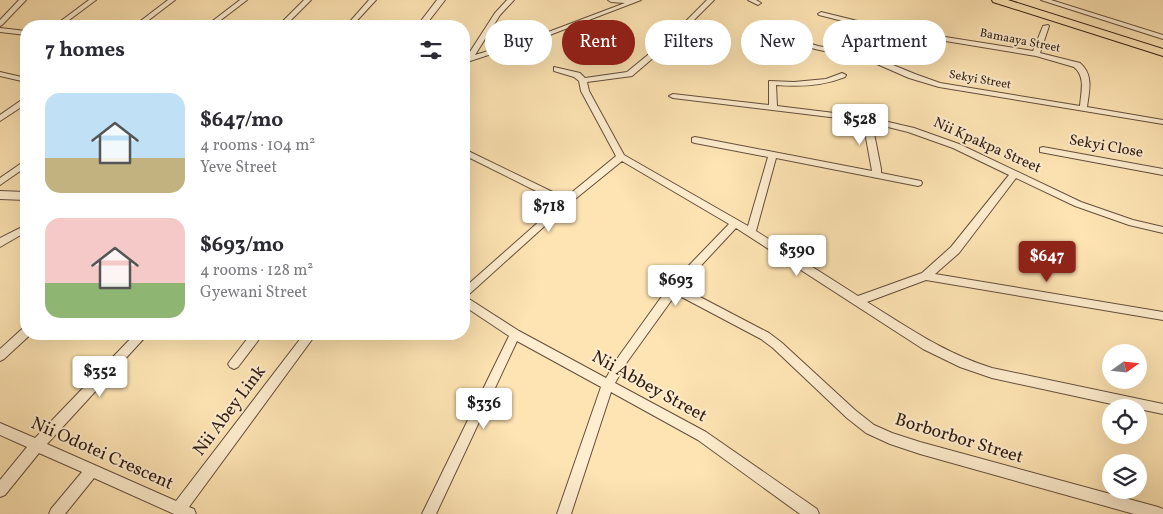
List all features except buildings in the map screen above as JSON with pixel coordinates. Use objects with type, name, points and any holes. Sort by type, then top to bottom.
[{"type":"highway","points":[[997,0],[1163,53]]},
{"type":"highway","points":[[1021,1],[1163,46]]},
{"type":"street","points":[[0,24],[23,0]]},
{"type":"street","points":[[65,20],[93,0]]},
{"type":"street","points":[[145,20],[172,0]]},
{"type":"street","points":[[217,20],[244,0]]},
{"type":"street","points":[[287,20],[308,0]]},
{"type":"street","points":[[355,20],[373,0]]},
{"type":"street","points":[[426,20],[441,0]]},
{"type":"street","points":[[470,54],[497,14],[512,0]]},
{"type":"street","points":[[611,0],[636,1]]},
{"type":"street","points":[[692,20],[711,0]]},
{"type":"street","points":[[1044,0],[1163,37]]},
{"type":"street","points":[[470,59],[545,36],[636,1]]},
{"type":"street","name":"Bamaaya Street","points":[[821,14],[845,20]]},
{"type":"street","points":[[1036,54],[1046,26]]},
{"type":"street","points":[[0,30],[20,32]]},
{"type":"street","name":"Bamaaya Street","points":[[946,39],[1036,54],[1069,62],[1083,69],[1086,75],[1083,110]]},
{"type":"street","points":[[557,69],[577,75],[583,80],[629,74],[645,61]]},
{"type":"street","name":"Sekyi Street","points":[[886,65],[938,85],[1163,122]]},
{"type":"street","points":[[0,74],[20,79]]},
{"type":"street","points":[[773,107],[772,83],[794,84],[827,81],[842,75]]},
{"type":"street","points":[[583,80],[585,91],[621,157],[751,232],[902,331],[964,364],[992,373],[1163,409]]},
{"type":"street","name":"Nii Kpakpa Street","points":[[673,96],[773,107],[888,123],[932,136],[1078,204],[1106,215],[1163,230]]},
{"type":"street","points":[[0,119],[20,105]]},
{"type":"street","points":[[866,119],[877,173]]},
{"type":"street","points":[[695,140],[772,156],[877,173],[918,183]]},
{"type":"street","name":"Sekyi Close","points":[[1043,150],[1163,172]]},
{"type":"street","points":[[470,156],[566,202]]},
{"type":"street","points":[[751,232],[772,156]]},
{"type":"street","points":[[470,289],[566,202],[621,157]]},
{"type":"street","points":[[0,182],[20,167]]},
{"type":"street","points":[[857,301],[926,276],[955,250],[1014,174]]},
{"type":"street","points":[[0,195],[20,196]]},
{"type":"street","points":[[564,514],[608,384],[640,334],[674,288],[735,223]]},
{"type":"street","points":[[0,243],[20,231]]},
{"type":"street","points":[[926,276],[1163,316]]},
{"type":"street","name":"Borborbor Street","points":[[674,288],[777,344],[851,414],[883,435],[920,448],[1158,514]]},
{"type":"street","name":"Nii Abbey Street","points":[[470,305],[515,334],[702,436],[812,514]]},
{"type":"street","points":[[429,514],[515,334]]},
{"type":"street","points":[[0,356],[20,338]]},
{"type":"street","points":[[0,490],[38,444],[136,340]]},
{"type":"street","points":[[234,364],[253,340]]},
{"type":"street","name":"Nii Abey Link","points":[[184,512],[306,340]]},
{"type":"street","name":"Nii Odotei Crescent","points":[[0,429],[38,444],[92,471],[184,512]]},
{"type":"street","points":[[56,514],[92,471]]}]
